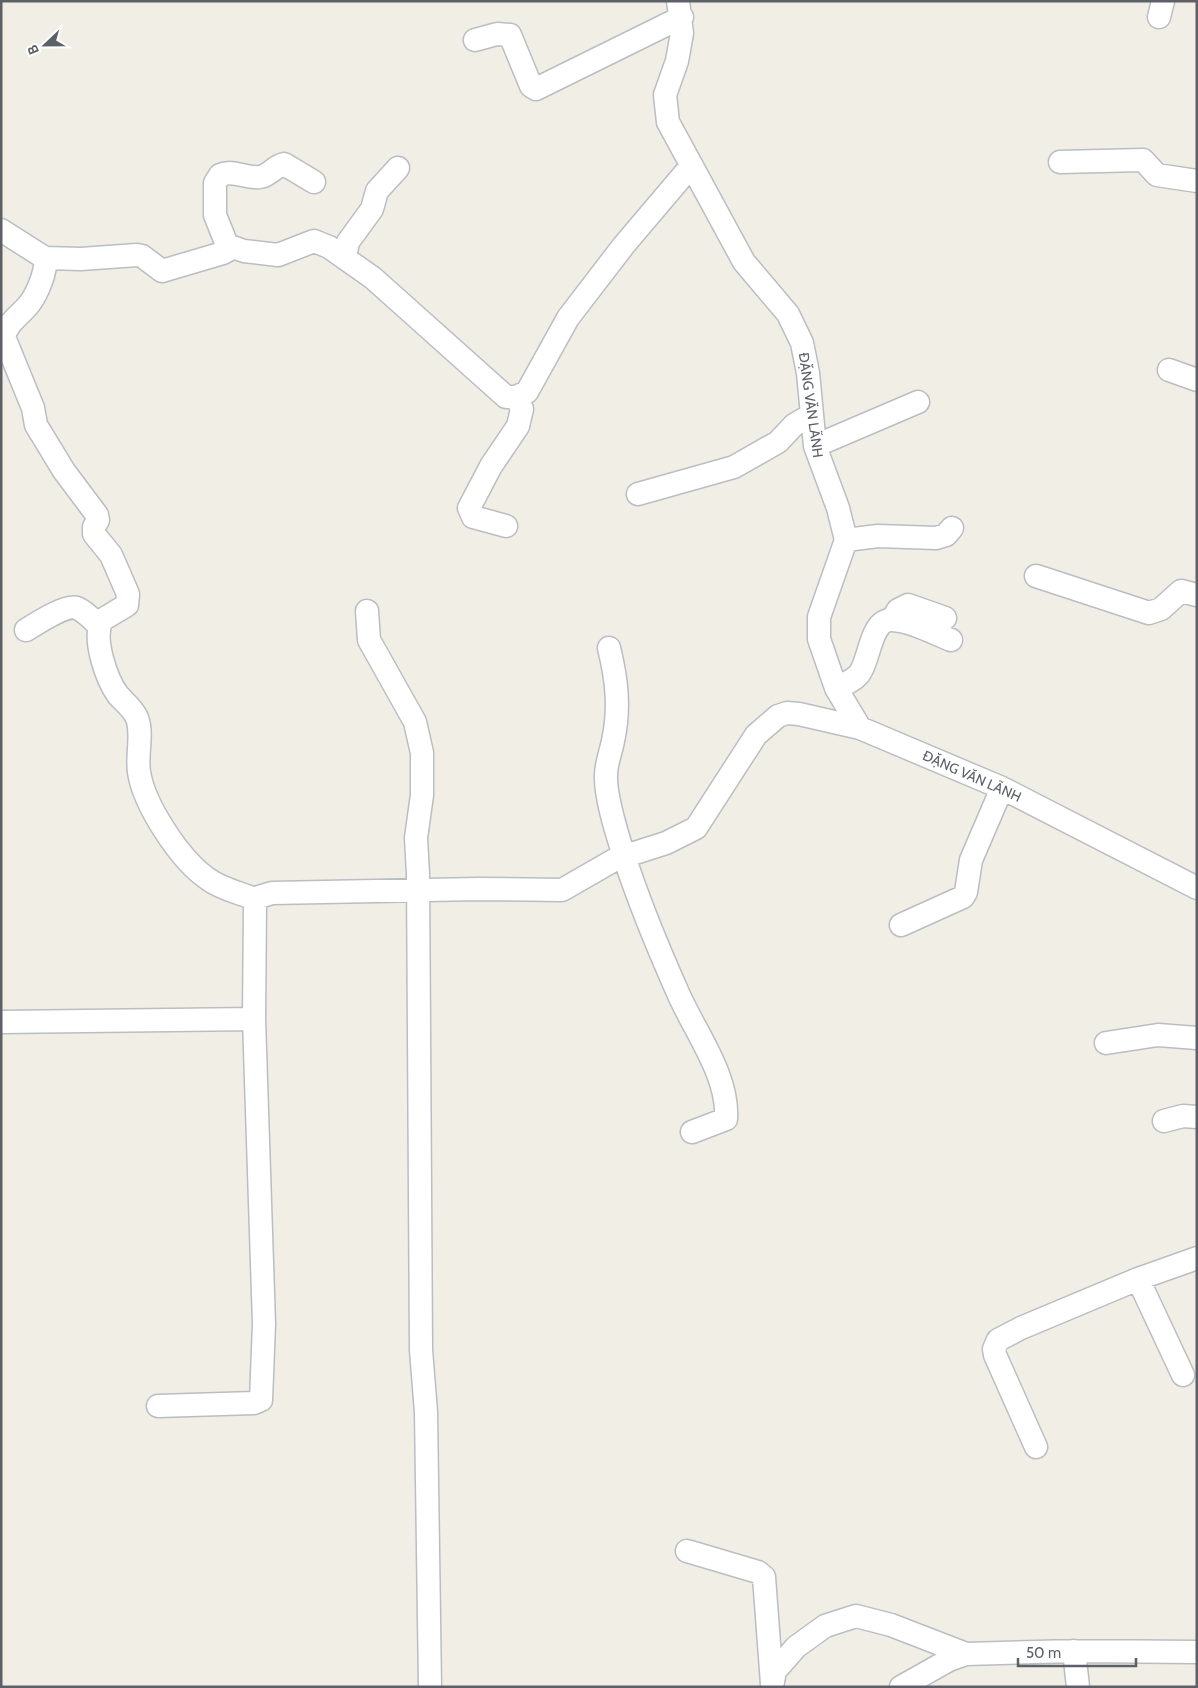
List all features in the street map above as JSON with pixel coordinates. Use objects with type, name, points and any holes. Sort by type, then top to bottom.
[{"type":"street","points":[[475,40],[497,34],[510,35],[531,86],[536,89],[680,9]]},
{"type":"street","name":"ĐẶNG VĂN LÃNH","points":[[680,9],[680,49],[665,95],[666,109],[672,131],[744,262],[788,314],[798,331],[806,355],[814,446],[838,508],[846,540]]},
{"type":"street","points":[[1060,162],[1142,160],[1157,175],[1197,181]]},
{"type":"street","points":[[314,182],[284,164],[277,165],[269,174],[259,178],[230,172],[220,175],[215,183],[215,215],[224,242],[232,248],[278,256],[314,241],[329,247],[373,278],[506,397],[516,397],[527,392],[568,318],[624,245],[691,166]]},
{"type":"street","points":[[345,258],[348,242],[372,209],[376,191],[398,168]]},
{"type":"street","points":[[1,230],[45,258],[81,259],[137,255],[142,256],[162,270],[223,253],[232,248]]},
{"type":"street","points":[[45,258],[46,268],[31,302],[6,328],[4,337],[33,408],[36,425],[64,471],[96,515],[98,520],[94,527],[94,534],[111,555],[128,594],[127,605],[106,617],[99,626]]},
{"type":"street","points":[[1169,370],[1197,380]]},
{"type":"street","points":[[506,526],[473,517],[469,508],[491,466],[518,426],[522,409],[516,397]]},
{"type":"street","points":[[814,446],[918,402]]},
{"type":"street","points":[[638,494],[734,467],[778,442],[794,425],[811,415]]},
{"type":"street","points":[[860,728],[836,688],[823,655],[818,628],[819,617],[846,540],[878,536],[942,537],[952,528]]},
{"type":"street","points":[[1036,576],[1149,613],[1161,609],[1181,591],[1197,595]]},
{"type":"street","points":[[836,688],[849,682],[860,673],[879,626],[892,620],[898,610],[908,605],[945,618]]},
{"type":"street","points":[[26,630],[65,609],[75,608],[87,614],[99,626],[106,673],[119,696],[138,720],[139,774],[146,794],[163,827],[197,871],[210,881],[257,900],[255,905],[254,1019],[264,1324],[261,1400],[254,1403],[158,1406]]},
{"type":"street","points":[[367,610],[369,640],[415,722],[422,753],[422,795],[415,848],[418,892],[421,1350],[426,1422],[430,1687]]},
{"type":"street","points":[[892,620],[951,640]]},
{"type":"street","points":[[609,648],[616,678],[618,698],[613,741],[606,776],[624,856],[675,986],[717,1072],[726,1098],[726,1119],[692,1132]]},
{"type":"street","name":"ĐẶNG VĂN LÃNH","points":[[257,900],[262,895],[272,893],[418,892],[479,889],[556,891],[570,887],[624,856],[666,843],[696,828],[756,735],[778,716],[787,713],[800,714],[860,728],[1002,788],[1197,888]]},
{"type":"street","points":[[901,925],[963,897],[966,892],[971,860],[1002,788]]},
{"type":"street","points":[[1,1022],[254,1019]]},
{"type":"street","points":[[1106,1043],[1158,1035],[1197,1038]]},
{"type":"street","points":[[1164,1121],[1183,1116],[1197,1117]]},
{"type":"street","points":[[1036,1448],[995,1355],[996,1344],[1022,1328],[1138,1279],[1197,1258]]},
{"type":"street","points":[[1138,1279],[1183,1375]]},
{"type":"street","points":[[687,1551],[758,1572],[764,1577],[772,1687]]},
{"type":"street","points":[[772,1687],[775,1671],[796,1647],[825,1626],[856,1616],[907,1630],[966,1654]]},
{"type":"street","points":[[901,1687],[950,1660],[966,1654],[1074,1651],[1197,1652]]},
{"type":"street","points":[[1074,1651],[1078,1687]]}]
